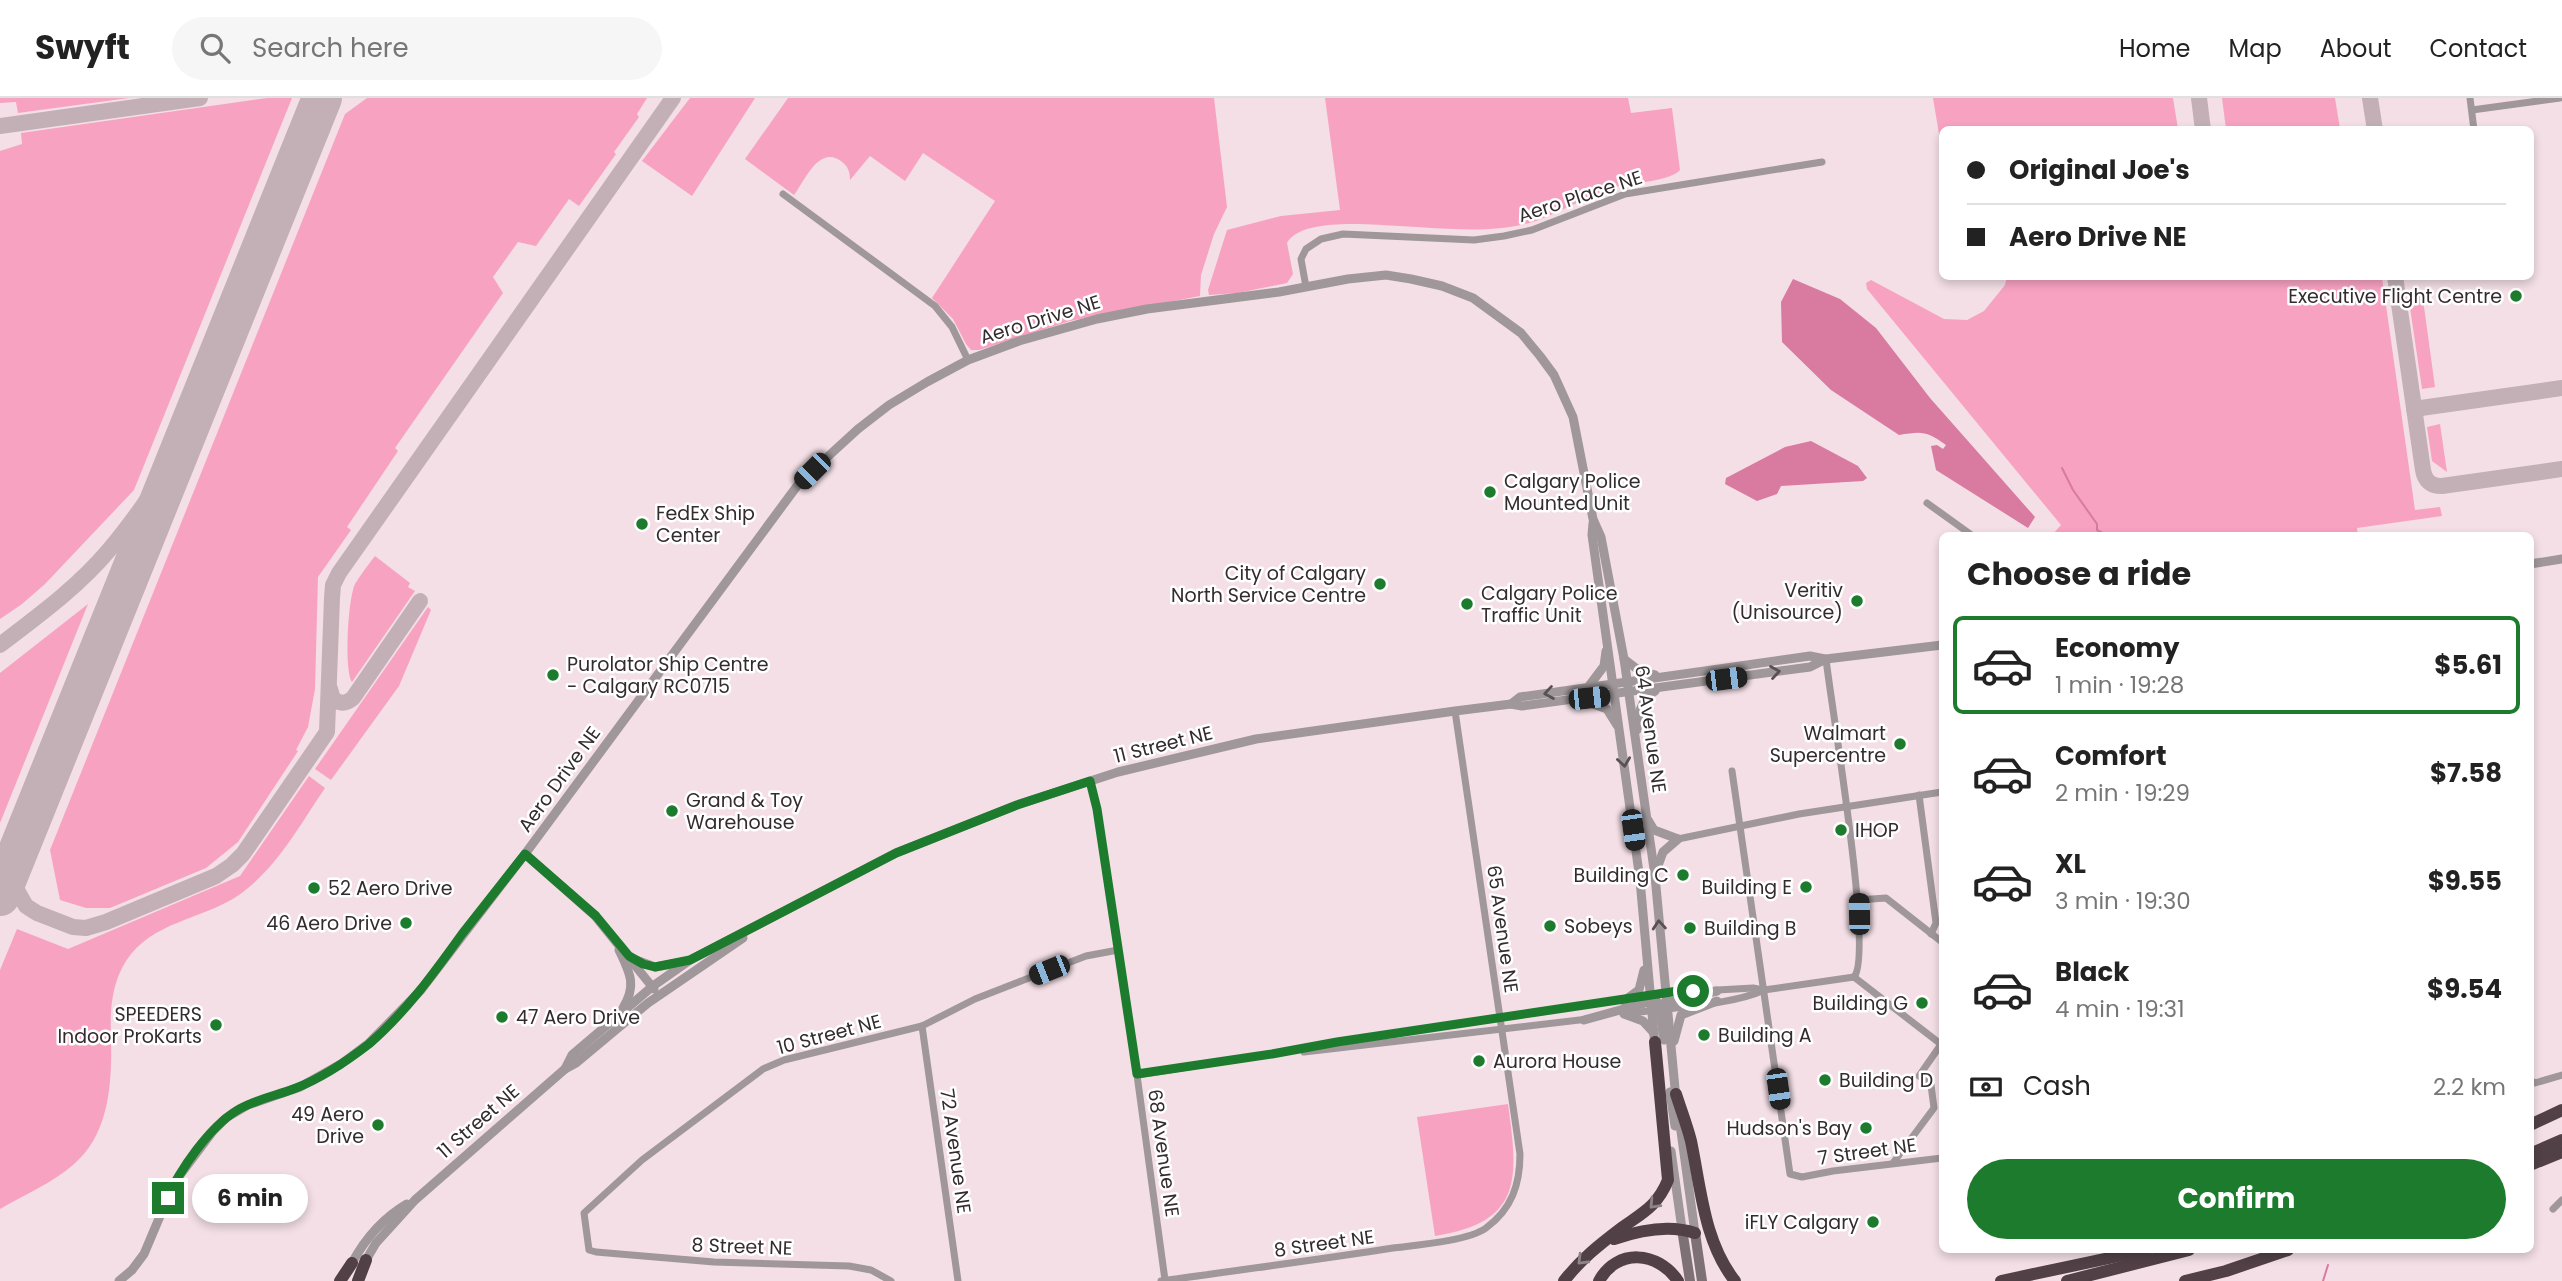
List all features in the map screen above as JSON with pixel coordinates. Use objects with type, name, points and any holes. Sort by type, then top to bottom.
[{"type":"highway","points":[[1564,1281],[1586,1255],[1645,1213],[1662,1195],[1668,1180],[1655,1038]]},
{"type":"highway","points":[[1676,1094],[1690,1137],[1711,1236],[1719,1258],[1735,1281]]},
{"type":"highway","points":[[2534,1123],[2562,1110]]},
{"type":"highway","points":[[2534,1152],[2562,1140]]},
{"type":"highway","points":[[2534,1163],[2562,1152]]},
{"type":"highway","points":[[1604,1242],[1635,1232],[1689,1231]]},
{"type":"highway","points":[[2001,1281],[2133,1253]]},
{"type":"highway","points":[[2067,1281],[2177,1253]]},
{"type":"highway","points":[[2185,1281],[2226,1271],[2279,1253]]},
{"type":"highway","points":[[1599,1281],[1616,1263],[1637,1257],[1661,1263],[1678,1281]]},
{"type":"highway","points":[[359,1281],[366,1260]]},
{"type":"highway","points":[[340,1281],[352,1263]]},
{"type":"highway","points":[[346,1281],[352,1263]]},
{"type":"main road","name":"64 Avenue NE","points":[[1689,1231],[1690,1281]]},
{"type":"main road","name":"64 Avenue NE","points":[[1689,1231],[1702,1281]]},
{"type":"street","points":[[2470,98],[2474,126]]},
{"type":"street","points":[[2472,110],[2560,98]]},
{"type":"street","name":"Aero Place NE","points":[[1306,287],[1301,259],[1306,248],[1321,239],[1343,234],[1474,240],[1504,236],[1554,223],[1625,194],[1822,162]]},
{"type":"street","points":[[783,194],[935,306],[952,327],[968,360]]},
{"type":"street","name":"64 Avenue NE","points":[[1306,287],[1386,275],[1443,286],[1473,298],[1521,333],[1554,374],[1573,417],[1593,519],[1601,537],[1623,659],[1655,876],[1659,1003],[1655,1038],[1689,1231]]},
{"type":"street","name":"Aero Drive NE","points":[[120,1281],[144,1254],[174,1183],[213,1132],[236,1111],[320,1077],[369,1044],[421,990],[800,482],[858,429],[889,405],[927,382],[968,360],[1019,341],[1110,316],[1157,307],[1306,287]]},
{"type":"street","points":[[1927,503],[1967,532]]},
{"type":"street","name":"64 Avenue NE","points":[[1593,519],[1592,535],[1642,903],[1672,1060],[1690,1197],[1689,1231]]},
{"type":"street","points":[[2534,563],[2562,559]]},
{"type":"street","points":[[1589,686],[1604,666],[1607,632]]},
{"type":"street","name":"11 Street NE","points":[[1627,687],[1668,676],[1810,656],[1826,659],[1939,645]]},
{"type":"street","points":[[1623,659],[1641,672],[1668,676]]},
{"type":"street","points":[[1826,659],[1858,900],[1860,960],[1854,977]]},
{"type":"street","name":"11 Street NE","points":[[1511,704],[1520,697],[1589,686],[1614,683],[1627,687],[1659,688],[1810,667],[1826,659]]},
{"type":"street","points":[[1615,695],[1627,687],[1729,667]]},
{"type":"street","points":[[1637,753],[1641,705],[1659,688]]},
{"type":"street","name":"11 Street NE","points":[[366,1260],[376,1243],[415,1200],[690,960],[896,853],[1017,805],[1090,781],[1159,761],[1256,739],[1511,704],[1522,706],[1615,695]]},
{"type":"street","points":[[1570,700],[1603,706],[1611,713],[1619,727]]},
{"type":"street","name":"65 Avenue NE","points":[[1455,711],[1520,1154],[1516,1191],[1503,1212],[1488,1226]]},
{"type":"street","points":[[1732,771],[1764,990]]},
{"type":"street","name":"68 Avenue NE","points":[[1090,781],[1097,809],[1137,1074],[1163,1281]]},
{"type":"street","points":[[1655,876],[1663,852],[1678,839],[1846,806],[1939,792]]},
{"type":"street","points":[[1919,795],[1936,923],[1931,934]]},
{"type":"street","points":[[1646,817],[1654,830],[1678,839]]},
{"type":"street","points":[[525,854],[577,898],[608,930],[656,991]]},
{"type":"street","points":[[1858,900],[1886,898],[1939,940]]},
{"type":"street","points":[[1624,1001],[1639,990],[1643,977],[1639,916],[1642,903]]},
{"type":"street","name":"11 Street NE","points":[[565,1069],[572,1055],[621,1013],[768,921]]},
{"type":"street","points":[[608,930],[628,970],[632,986],[621,1013]]},
{"type":"street","name":"10 Street NE","points":[[589,1250],[584,1213],[642,1160],[763,1069],[784,1060],[922,1026],[975,999],[1086,956],[1118,950]]},
{"type":"street","points":[[629,956],[655,967],[690,960]]},
{"type":"street","points":[[1584,1020],[1659,1003],[1753,995],[1764,990],[1854,977],[1939,1042]]},
{"type":"street","name":"7 Street NE","points":[[1764,990],[1790,1174],[1797,1177],[1939,1158]]},
{"type":"street","points":[[1672,1060],[1675,1030],[1681,1015],[1717,996]]},
{"type":"street","points":[[1137,1074],[1624,1001],[1659,1003]]},
{"type":"street","points":[[1272,1054],[1339,1050],[1502,1031],[1624,1014],[1659,1003]]},
{"type":"street","points":[[1659,1003],[1681,1166],[1690,1197]]},
{"type":"street","points":[[1624,1014],[1643,1021],[1655,1038]]},
{"type":"street","name":"72 Avenue NE","points":[[922,1026],[958,1281]]},
{"type":"street","points":[[1893,1163],[1934,1108],[1931,1085],[1919,1076],[1939,1048]]},
{"type":"street","points":[[2534,1082],[2562,1075]]},
{"type":"street","name":"11 Street NE","points":[[352,1263],[362,1244],[393,1213],[415,1200]]},
{"type":"street","points":[[2553,1209],[2562,1200]]},
{"type":"street","name":"8 Street NE","points":[[1163,1281],[1420,1244],[1474,1234],[1488,1226]]},
{"type":"street","name":"8 Street NE","points":[[589,1250],[714,1262],[849,1266],[871,1270],[891,1281]]},
{"type":"shaded area","points":[[0,98],[129,98],[18,113],[16,102],[0,103]]},
{"type":"shaded area","points":[[267,98],[292,98],[134,490],[45,584],[0,619],[0,151],[22,144],[21,133]]},
{"type":"shaded area","points":[[367,98],[647,98],[637,114],[639,117],[614,152],[616,154],[579,206],[569,199],[536,246],[518,242],[493,277],[503,293],[395,448],[398,451],[347,527],[351,530],[318,577],[315,689],[308,727],[296,750],[298,751],[238,842],[206,868],[110,908],[86,908],[60,900],[50,850],[345,114]]},
{"type":"shaded area","points":[[690,98],[755,98],[692,196],[642,161]]},
{"type":"shaded area","points":[[788,98],[1214,98],[1227,207],[1214,234],[1201,275],[1200,296],[1070,321],[979,350],[971,350],[953,319],[932,298],[995,201],[923,153],[905,181],[870,156],[850,180],[848,169],[841,161],[826,157],[813,166],[794,195],[745,159]]},
{"type":"shaded area","points":[[1325,98],[1628,98],[1631,113],[1672,108],[1680,170],[1668,177],[1615,187],[1536,221],[1502,228],[1468,230],[1338,224],[1307,229],[1287,243],[1293,274],[1287,283],[1238,293],[1209,295],[1208,290],[1227,230],[1281,216],[1340,210]]},
{"type":"shaded area","points":[[1933,98],[2173,98],[2178,126],[1939,126],[1939,134]]},
{"type":"shaded area","points":[[2222,98],[2335,98],[2340,126],[2226,126]]},
{"type":"shaded area","points":[[1793,279],[1840,299],[1876,328],[1930,398],[2035,517],[2028,528],[1936,470],[1931,446],[1937,445],[1943,449],[1946,445],[1924,433],[1899,435],[1831,390],[1782,342],[1781,302]]},
{"type":"shaded area","points":[[1871,280],[1944,319],[1967,320],[1984,311],[2006,280],[2382,280],[2415,510],[2440,507],[2442,516],[2357,528],[2358,532],[2055,532],[2061,525],[1867,289],[1866,283]]},
{"type":"shaded area","points":[[2422,292],[2435,387],[2422,389],[2408,294]]},
{"type":"shaded area","points":[[2440,424],[2447,472],[2432,461],[2427,427]]},
{"type":"shaded area","points":[[1811,441],[1858,466],[1867,478],[1863,481],[1781,486],[1777,494],[1757,501],[1725,484],[1726,478],[1785,447]]},
{"type":"shaded area","points":[[375,556],[410,583],[408,587],[415,591],[352,682],[348,649],[353,592],[357,580]]},
{"type":"shaded area","points":[[88,604],[0,823],[0,673]]},
{"type":"shaded area","points":[[428,607],[431,610],[399,686],[331,780],[315,769]]},
{"type":"shaded area","points":[[309,776],[325,788],[265,873],[225,903],[149,937],[126,961],[112,998],[109,1089],[102,1123],[95,1138],[65,1171],[0,1209],[0,970],[17,929],[68,949],[240,876]]},
{"type":"shaded area","points":[[1508,1104],[1513,1154],[1513,1175],[1509,1192],[1500,1208],[1485,1220],[1464,1229],[1435,1236],[1417,1117]]},
{"type":"waterway","points":[[2062,468],[2073,490],[2097,524],[2097,530],[2101,532]]},
{"type":"waterway","points":[[2323,1281],[2328,1265]]},
{"type":"taxiway","points":[[0,126],[200,98]]},
{"type":"taxiway","points":[[312,122],[326,98]]},
{"type":"taxiway","points":[[16,856],[14,885],[26,906],[73,927],[86,928],[216,876],[243,854],[327,732],[332,598],[333,585],[339,573],[673,98]]},
{"type":"taxiway","points":[[2199,98],[2202,126]]},
{"type":"taxiway","points":[[2370,98],[2374,126]]},
{"type":"taxiway","points":[[2396,280],[2423,470],[2427,480],[2442,486],[2562,469]]},
{"type":"taxiway","points":[[2414,409],[2562,388]]},
{"type":"taxiway","points":[[0,645],[97,564],[138,513],[181,449]]},
{"type":"taxiway","points":[[330,689],[333,699],[338,702],[353,698],[420,601]]},
{"type":"runway","points":[[0,896],[322,98]]},
{"type":"place","name":"Executive Flight Centre","points":[[2516,296]]},
{"type":"place","name":"Calgary Police Mounted Unit","points":[[1490,492]]},
{"type":"place","name":"FedEx Ship Center","points":[[642,524]]},
{"type":"place","name":"City of Calgary North Service Centre","points":[[1380,584]]},
{"type":"place","name":"Veritiv (Unisource)","points":[[1857,601]]},
{"type":"place","name":"Calgary Police Traffic Unit","points":[[1467,604]]},
{"type":"place","name":"Purolator Ship Centre - Calgary RC0715","points":[[553,675]]},
{"type":"place","name":"Walmart Supercentre","points":[[1900,744]]},
{"type":"place","name":"Grand & Toy Warehouse","points":[[672,811]]},
{"type":"place","name":"IHOP","points":[[1841,830]]},
{"type":"place","name":"Building C","points":[[1683,875]]},
{"type":"place","name":"Building E","points":[[1806,887]]},
{"type":"place","name":"52 Aero Drive","points":[[314,888]]},
{"type":"place","name":"46 Aero Drive","points":[[406,923]]},
{"type":"place","name":"Sobeys","points":[[1550,926]]},
{"type":"place","name":"Building B","points":[[1690,928]]},
{"type":"place","name":"Building G","points":[[1922,1003]]},
{"type":"place","name":"47 Aero Drive","points":[[502,1017]]},
{"type":"place","name":"SPEEDERS Indoor ProKarts","points":[[216,1025]]},
{"type":"place","name":"Building A","points":[[1704,1035]]},
{"type":"place","name":"Aurora House","points":[[1479,1061]]},
{"type":"place","name":"Building D","points":[[1825,1080]]},
{"type":"place","name":"49 Aero Drive","points":[[378,1125]]},
{"type":"place","name":"Hudson's Bay","points":[[1866,1128]]},
{"type":"place","name":"iFLY Calgary","points":[[1873,1222]]},
{"type":"route","points":[[168,1198],[174,1183],[226,1118],[248,1105],[320,1077],[369,1044],[398,1017],[525,854],[596,916],[629,956],[643,964],[663,967],[690,960],[896,853],[1017,805],[1090,781],[1097,809],[1137,1074],[1678,991],[1693,991]]}]
